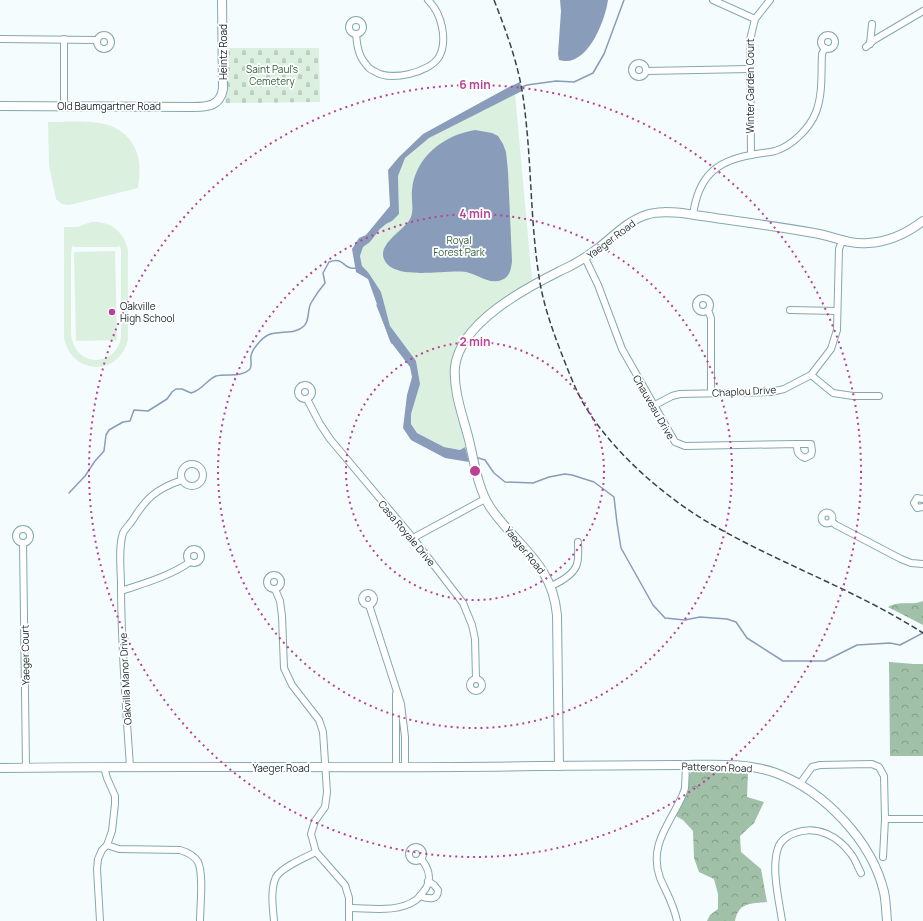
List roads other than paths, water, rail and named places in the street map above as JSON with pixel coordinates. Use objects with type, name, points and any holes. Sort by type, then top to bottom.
[{"type":"street","name":"Heintz Road","points":[[217,102],[221,97],[223,89],[222,0]]},
{"type":"street","points":[[356,34],[359,53],[365,63],[375,72],[398,76],[422,71],[431,65],[438,57],[443,43],[440,18],[428,0]]},
{"type":"street","points":[[713,0],[755,19]]},
{"type":"street","name":"Winter Garden Court","points":[[751,155],[749,69],[750,40],[755,19],[770,0]]},
{"type":"street","points":[[872,24],[868,45],[923,11]]},
{"type":"street","points":[[0,39],[96,40]]},
{"type":"street","points":[[64,39],[64,106]]},
{"type":"street","points":[[693,215],[698,190],[712,170],[731,160],[766,153],[782,148],[801,134],[810,124],[817,111],[819,101],[822,54],[825,48]]},
{"type":"street","points":[[646,71],[749,69]]},
{"type":"street","name":"Old Baumgartner Road","points":[[0,106],[204,107],[217,102]]},
{"type":"street","name":"Yaeger Road","points":[[0,768],[559,766],[556,604],[546,575],[498,517],[486,500],[475,465],[458,395],[455,374],[457,359],[467,337],[484,319],[517,295],[585,258],[629,223],[646,215],[662,212],[693,215],[815,233],[842,241],[861,244],[901,236],[922,224]]},
{"type":"street","name":"Chaplou Drive","points":[[653,406],[676,394],[771,392],[784,389],[811,375],[831,349],[837,330],[838,249],[842,241]]},
{"type":"street","name":"Chauveau Drive","points":[[585,258],[598,285],[622,349],[653,406],[675,442],[685,446],[797,444]]},
{"type":"street","points":[[708,310],[710,318],[711,393]]},
{"type":"street","points":[[790,310],[837,311]]},
{"type":"street","points":[[811,375],[833,393],[853,396],[879,396]]},
{"type":"street","name":"Casa Royale Drive","points":[[307,399],[330,440],[413,538],[463,603],[472,625],[476,679]]},
{"type":"street","name":"Oakvilla Manor Drive","points":[[130,767],[121,591],[121,547],[123,533],[148,498],[157,490],[182,480]]},
{"type":"street","points":[[923,499],[917,498],[914,503],[917,508],[923,507]]},
{"type":"street","points":[[413,538],[486,500]]},
{"type":"street","points":[[832,522],[836,526],[901,559],[911,563],[923,564]]},
{"type":"street","points":[[551,586],[565,577],[578,563],[578,542]]},
{"type":"street","name":"Yaeger Court","points":[[23,543],[26,767]]},
{"type":"street","points":[[121,591],[182,568],[190,562]]},
{"type":"street","points":[[275,589],[280,601],[282,616],[284,668],[292,685],[319,720],[323,732],[327,792],[324,807],[314,821],[311,834],[316,852],[345,885],[349,898],[350,921]]},
{"type":"street","points":[[369,605],[402,704],[405,767]]},
{"type":"street","points":[[396,689],[396,767]]},
{"type":"street","points":[[799,785],[812,767],[820,765],[872,764],[879,767],[884,776],[883,857]]},
{"type":"street","points":[[677,921],[672,902],[656,867],[656,856],[657,846],[661,836],[685,788],[686,765]]},
{"type":"street","name":"Patterson Road","points":[[559,766],[749,766],[775,773],[799,785],[817,797],[835,813],[864,846],[876,868],[884,891],[887,921]]},
{"type":"street","points":[[100,921],[97,876],[98,859],[102,850],[107,845],[112,831],[115,796],[104,767]]},
{"type":"street","points":[[884,819],[923,819]]},
{"type":"street","points":[[782,921],[775,862],[781,841],[804,830],[822,832],[839,840],[851,854],[861,873]]},
{"type":"street","points":[[107,845],[120,849],[173,849],[188,852],[195,858],[200,871],[200,921]]},
{"type":"street","points":[[274,921],[273,889],[277,876],[292,864],[316,852]]},
{"type":"street","points":[[349,908],[394,908],[408,905],[418,899],[428,881],[428,873],[425,864],[421,859]]},
{"type":"street","points":[[420,896],[431,899],[435,898],[438,894],[438,890],[428,881]]},
{"type":"water","points":[[560,0],[608,0],[599,31],[593,41],[586,51],[569,61],[559,60],[558,54],[561,11]]},
{"type":"water","points":[[520,82],[522,91],[429,138],[405,158],[398,176],[399,214],[380,229],[370,242],[363,247],[360,256],[362,266],[368,272],[381,292],[390,326],[416,361],[420,384],[411,414],[411,424],[417,433],[444,447],[460,450],[465,447],[469,462],[445,458],[411,440],[403,428],[407,395],[412,377],[410,367],[390,341],[368,279],[356,272],[352,249],[359,238],[366,235],[390,206],[388,170],[399,157],[423,134]]},
{"type":"water","points":[[475,130],[492,133],[498,136],[506,152],[512,261],[509,274],[502,280],[489,281],[466,272],[457,271],[422,273],[399,271],[391,267],[385,261],[383,255],[384,249],[411,217],[412,190],[414,178],[419,167],[425,158],[442,142],[452,137]]},
{"type":"waterway","points":[[520,88],[527,85],[556,81],[574,82],[593,73],[604,54],[624,0]]},
{"type":"waterway","points":[[69,493],[85,476],[104,451],[106,435],[109,430],[123,422],[130,421],[134,410],[148,411],[167,399],[176,389],[182,389],[191,393],[195,392],[216,376],[237,375],[249,370],[251,367],[251,356],[253,350],[263,339],[268,335],[300,329],[306,324],[311,303],[325,283],[323,273],[329,262],[338,261],[348,267],[356,268]]},
{"type":"waterway","points":[[377,305],[392,343]]},
{"type":"waterway","points":[[475,457],[485,460],[494,473],[505,482],[533,483],[549,477],[565,474],[594,482],[614,497],[621,548],[653,605],[665,618],[685,620],[700,617],[727,619],[736,622],[747,638],[783,661],[825,661],[857,645],[890,643],[900,645],[923,633]]},
{"type":"railway","points":[[494,0],[504,25],[522,91],[527,126],[534,239],[540,283],[553,331],[576,388],[593,419],[622,454],[639,470],[657,486],[693,513],[764,552],[871,603],[923,633]]},
{"type":"place","name":"Oakville High School","points":[[112,312]]},
{"type":"park label","name":"Saint Paul's Cemetery","points":[[272,74]]},
{"type":"park label","name":"Royal Forest Park","points":[[459,246]]}]
